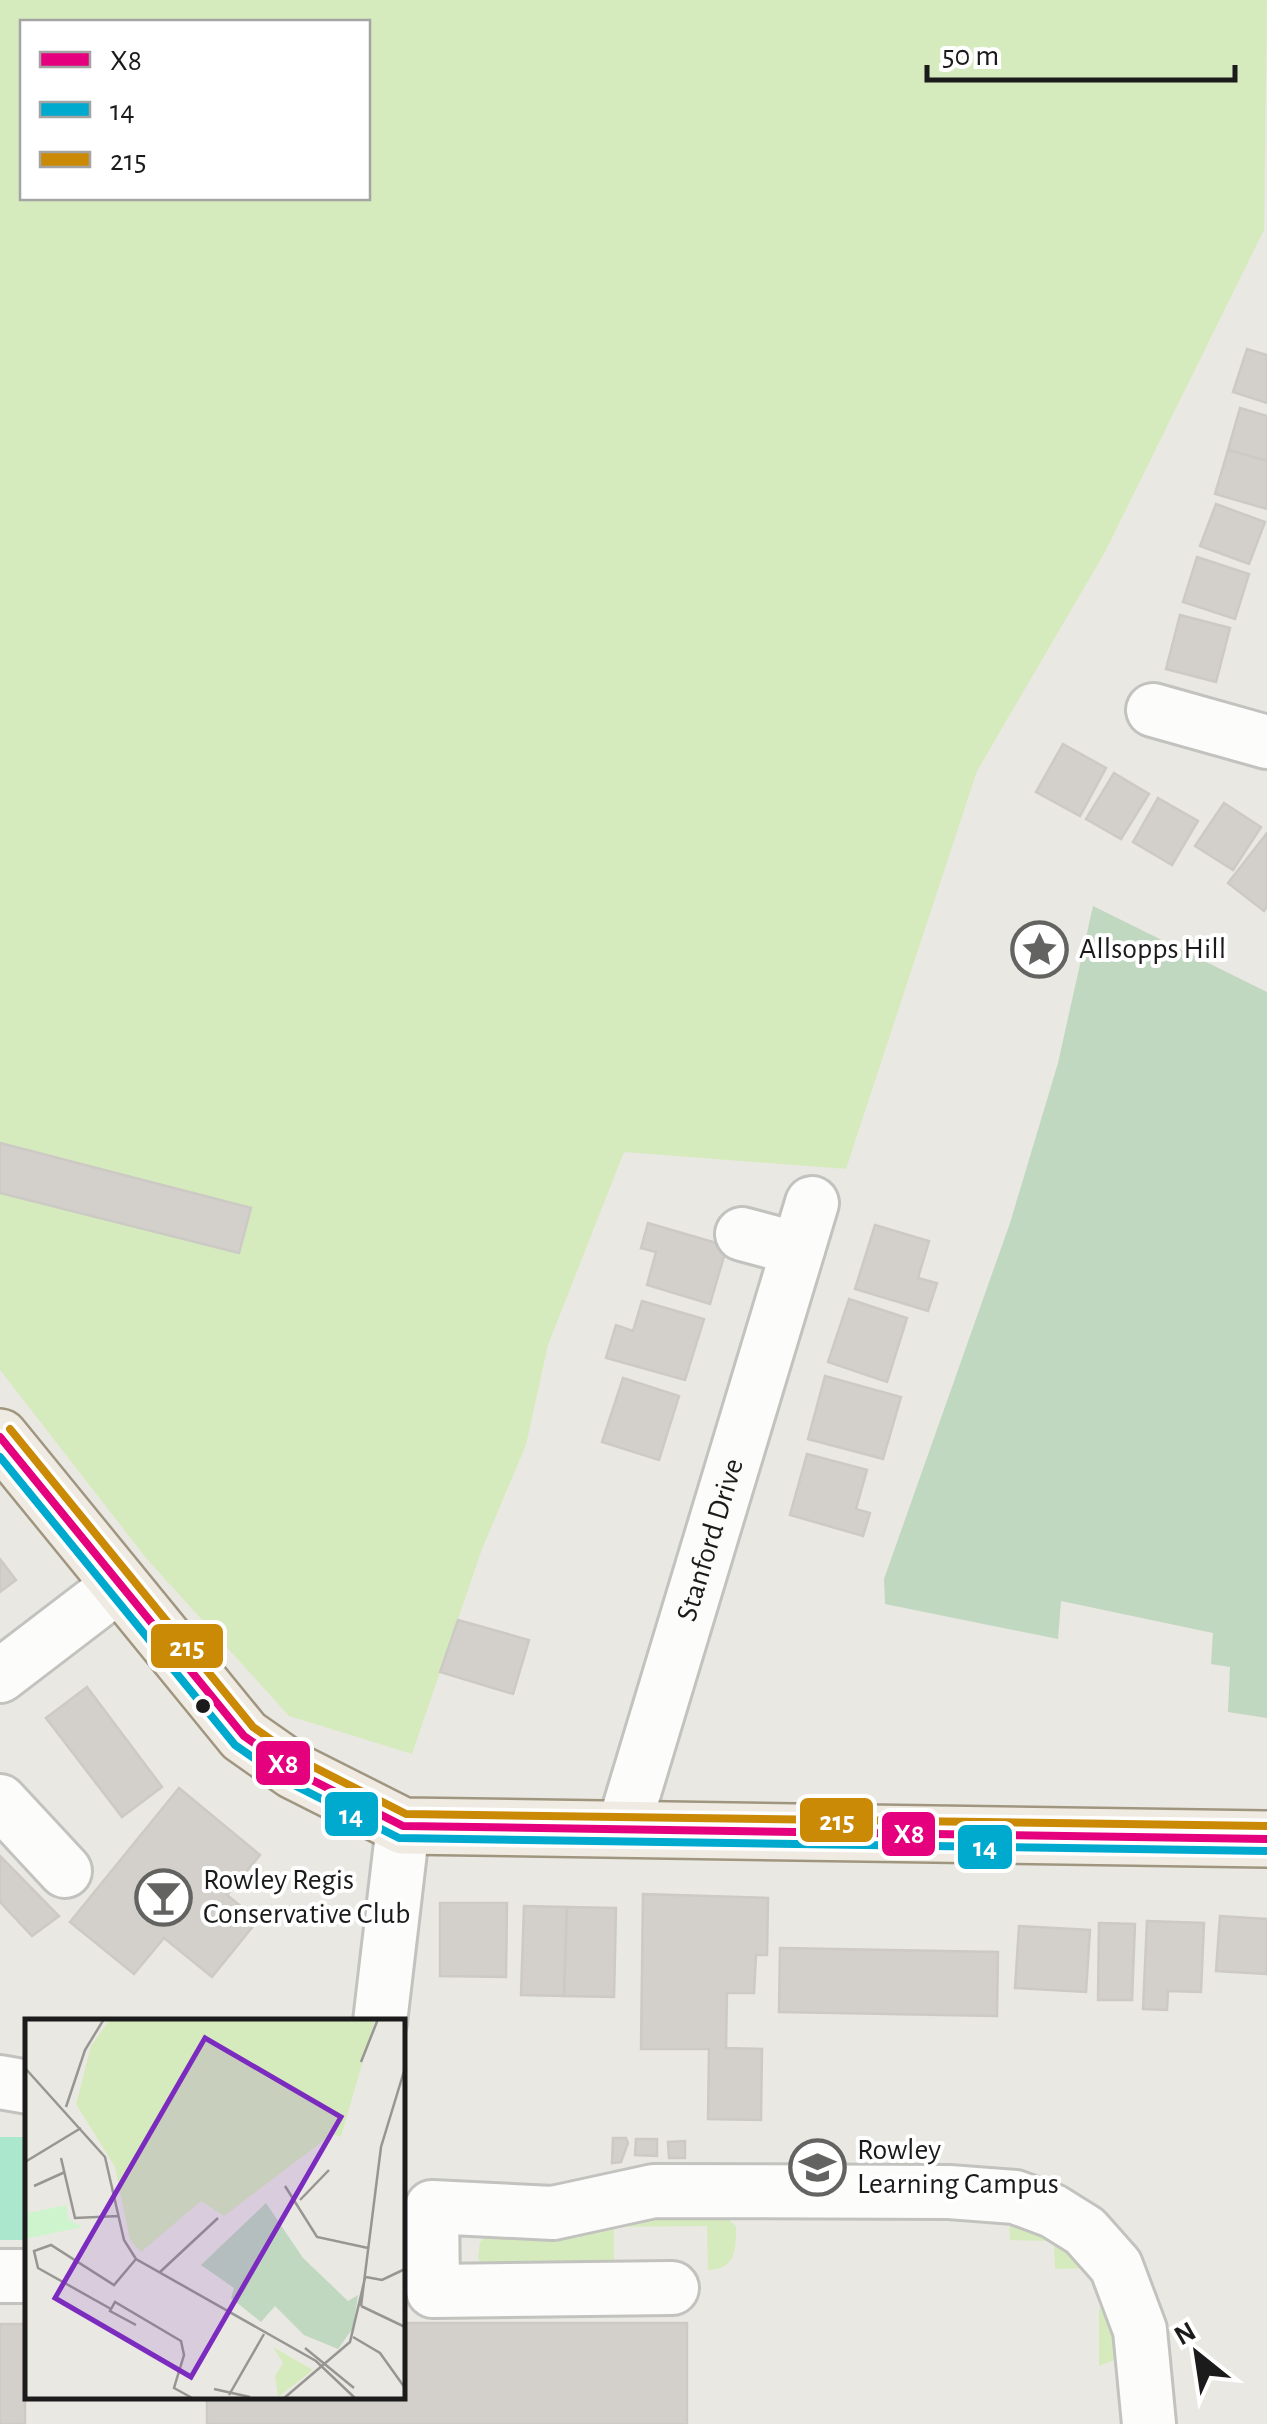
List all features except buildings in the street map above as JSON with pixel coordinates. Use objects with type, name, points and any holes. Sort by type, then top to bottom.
[{"type":"main road","points":[[0,1437],[244,1736],[294,1771],[404,1826],[1267,1840]]},
{"type":"street","points":[[1153,710],[1267,742]]},
{"type":"street","name":"Stanford Drive","points":[[623,1829],[805,1226],[742,1234]]},
{"type":"street","points":[[0,1676],[119,1585]]},
{"type":"street","points":[[0,1801],[65,1871]]},
{"type":"street","points":[[380,2019],[404,1826]]},
{"type":"street","points":[[0,2082],[25,2086]]},
{"type":"street","points":[[672,2288],[433,2291],[418,2275],[432,2207],[553,2213],[663,2170],[1015,2197],[1053,2211],[1085,2231],[1116,2266],[1132,2299],[1140,2330],[1149,2424]]},
{"type":"green space","points":[[0,0],[1267,0],[1264,230],[1105,552],[977,771],[846,1169],[624,1152],[548,1345],[526,1445],[482,1549],[412,1754],[289,1716],[146,1558],[0,1370]]},
{"type":"green space","points":[[1093,906],[1267,992],[1267,1718],[1228,1712],[1230,1667],[1211,1664],[1213,1633],[1061,1601],[1058,1639],[885,1604],[884,1579],[1010,1223],[1058,1063]]},
{"type":"green space","points":[[0,2137],[25,2137],[25,2240],[0,2240]]},
{"type":"green space","points":[[722,2212],[736,2227],[736,2243],[729,2262],[717,2269],[708,2270],[707,2226],[614,2227],[614,2260],[539,2262],[520,2274],[483,2268],[478,2258],[480,2242],[491,2232]]},
{"type":"green space","points":[[1009,2216],[1067,2242],[1085,2268],[1055,2269],[1054,2241],[1010,2240]]},
{"type":"green space","points":[[1110,2308],[1122,2357],[1099,2366],[1099,2309]]},
{"type":"transit line","name":"215","points":[[10,1429],[253,1727],[300,1760],[406,1814],[1267,1826]]},
{"type":"transit line","name":"X8","points":[[0,1437],[244,1736],[294,1771],[403,1826],[1267,1839]]},
{"type":"transit line","name":"14","points":[[0,1457],[235,1745],[288,1782],[399,1838],[1267,1851]]},
{"type":"place","name":"Allsopps Hill","points":[[1040,949]]},
{"type":"place","name":"Rowley Regis Conservative Club","points":[[164,1897]]},
{"type":"place","name":"Rowley Learning Campus","points":[[818,2167]]}]
